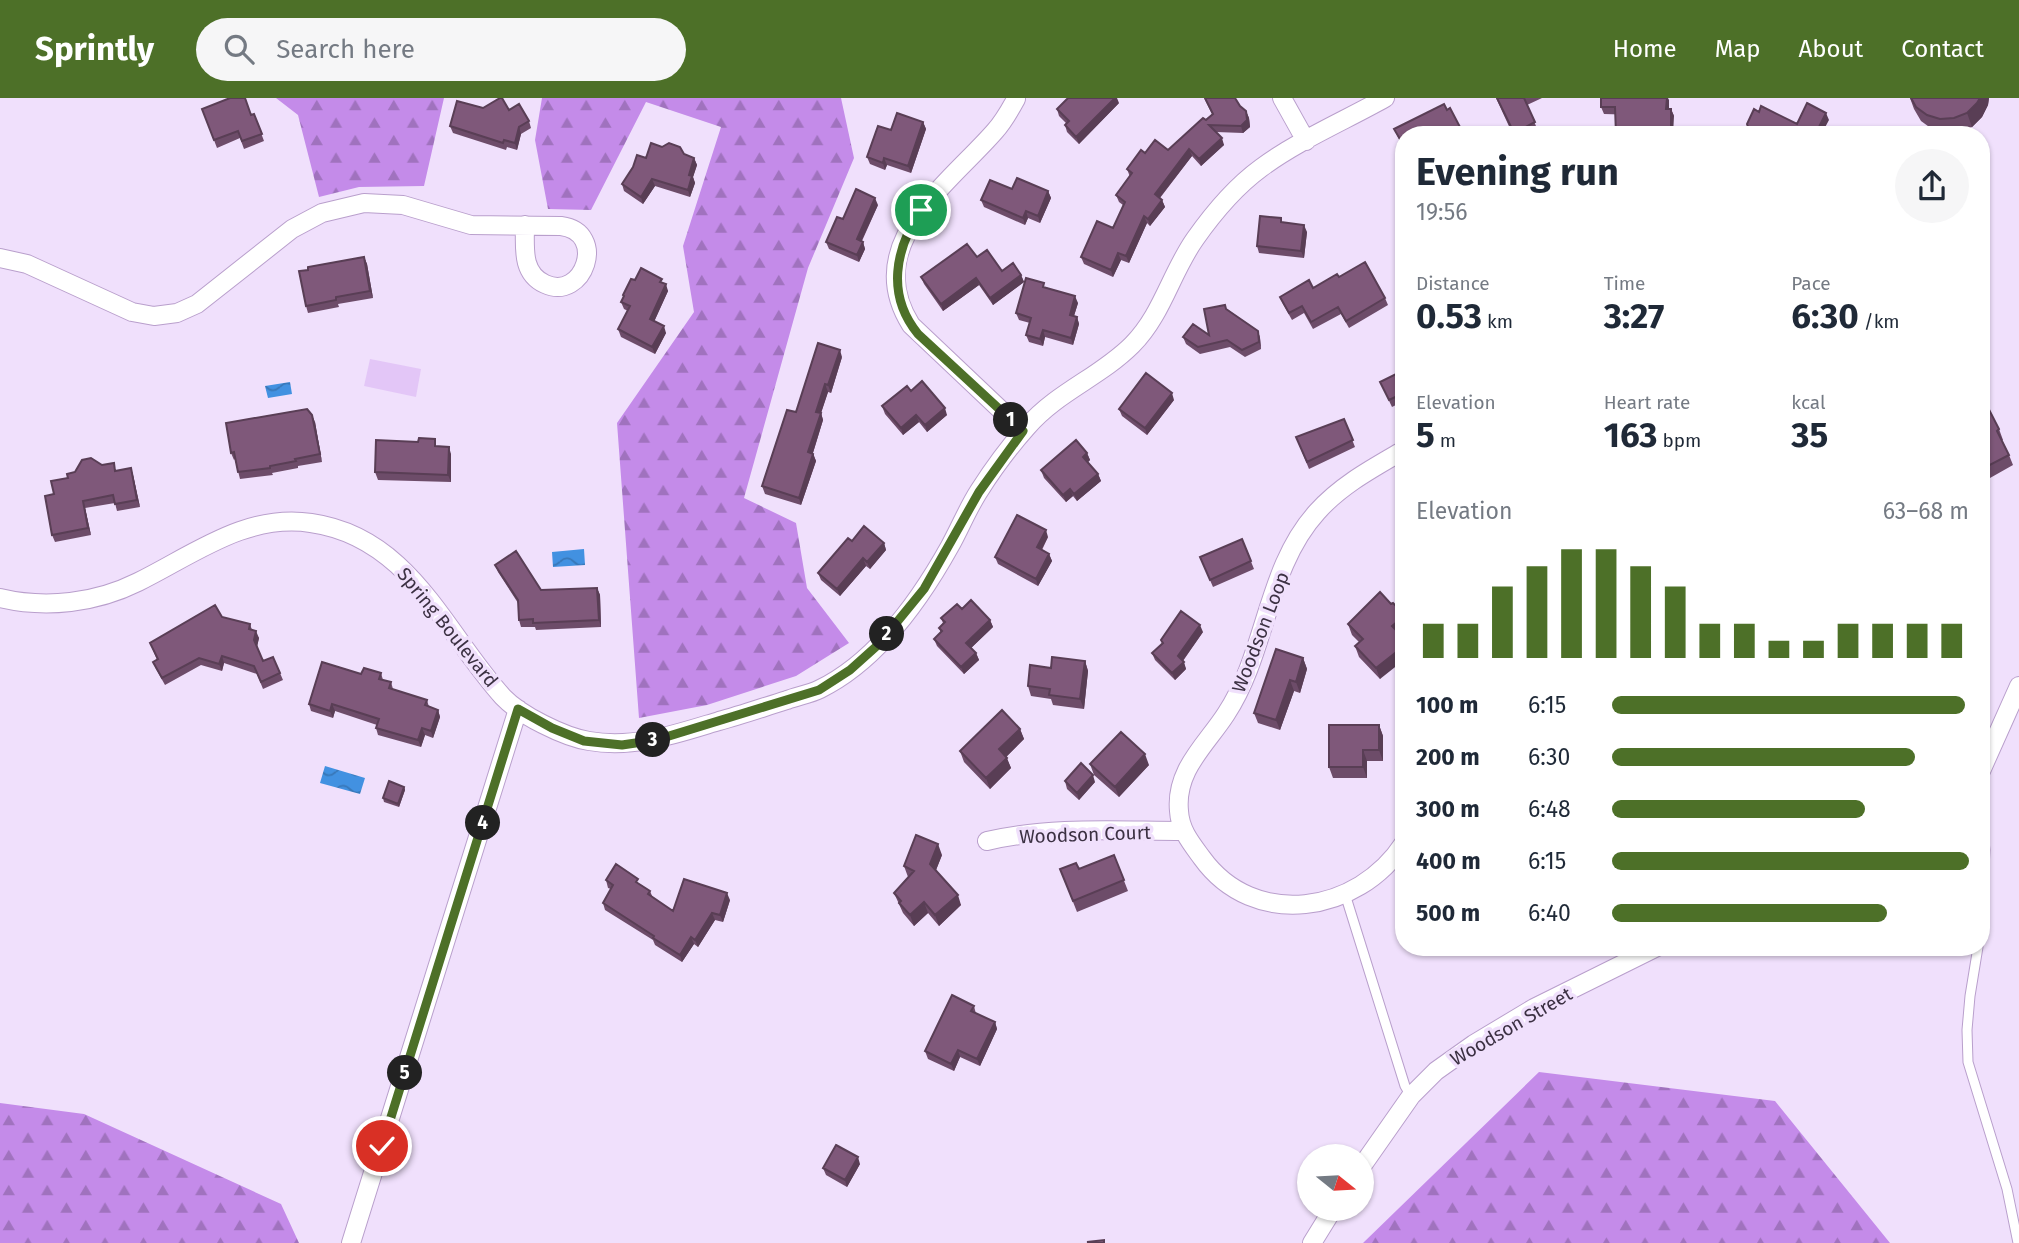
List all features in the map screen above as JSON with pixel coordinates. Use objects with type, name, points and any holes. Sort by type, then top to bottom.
[{"type":"street","points":[[1282,98],[1306,141]]},
{"type":"street","name":"Spring Boulevard","points":[[0,598],[22,603],[58,604],[97,598],[135,584],[207,544],[241,529],[278,522],[312,523],[345,533],[378,548],[404,569],[505,699],[552,728],[584,741],[622,745],[656,740],[819,690],[850,670],[879,644],[924,589],[979,492],[1023,431],[1056,398],[1099,371],[1132,345],[1158,311],[1186,253],[1210,218],[1237,187],[1264,165],[1385,98]]},
{"type":"street","points":[[1016,99],[995,131],[921,210],[904,239],[897,274],[901,304],[911,325],[1023,431]]},
{"type":"street","points":[[0,258],[27,264],[132,312],[154,316],[177,313],[197,304],[292,229],[322,213],[364,202],[403,205],[471,225],[525,225]]},
{"type":"street","name":"Woodson Loop","points":[[1395,455],[1353,481],[1318,511],[1296,541],[1273,594],[1238,694],[1190,763],[1178,796],[1183,831],[1220,879],[1254,899],[1299,905],[1320,902],[1345,894],[1375,876],[1395,857]]},
{"type":"street","points":[[1990,750],[2019,686]]},
{"type":"street","points":[[351,1243],[518,709]]},
{"type":"street","name":"Woodson Court","points":[[987,841],[1007,836],[1073,831],[1183,831]]},
{"type":"street","name":"Woodson Street","points":[[1374,1149],[1411,1096],[1436,1071],[1474,1044],[1534,1008],[1639,956]]},
{"type":"street","points":[[1312,1243],[1326,1222]]},
{"type":"lane","points":[[1345,894],[1405,1086],[1411,1096]]},
{"type":"lane","points":[[1977,956],[1967,1030],[1968,1062],[2007,1189],[2018,1243]]},
{"type":"shaded area","points":[[370,359],[421,369],[416,397],[364,386]]},
{"type":"green space","points":[[276,98],[444,98],[424,186],[359,187],[319,197],[298,115]]},
{"type":"green space","points":[[542,98],[841,98],[854,158],[808,268],[744,498],[796,523],[807,588],[849,643],[796,676],[707,705],[639,718],[617,423],[694,312],[683,246],[721,127],[646,102],[591,210],[548,209],[535,140]]},
{"type":"green space","points":[[1539,1072],[1775,1101],[1890,1243],[1363,1243]]},
{"type":"green space","points":[[0,1103],[84,1114],[281,1204],[299,1243],[0,1243]]},
{"type":"water","points":[[290,382],[292,394],[268,398],[265,386]]},
{"type":"water","points":[[584,549],[585,565],[553,567],[552,552]]},
{"type":"water","points":[[325,766],[365,778],[360,794],[320,783]]},
{"type":"building","points":[[230,98],[245,98],[262,134],[242,141],[238,131],[214,140],[202,109]]},
{"type":"building","points":[[500,98],[509,110],[519,104],[529,121],[519,127],[515,143],[504,140],[503,143],[450,126],[457,101],[483,108]]},
{"type":"building","points":[[1068,98],[1115,98],[1076,137],[1065,125],[1069,121],[1057,109]]},
{"type":"building","points":[[1205,98],[1235,98],[1246,111],[1247,120],[1241,126],[1209,125],[1222,138],[1199,159],[1189,149],[1155,194],[1162,200],[1148,219],[1144,216],[1126,256],[1118,253],[1111,270],[1081,257],[1097,221],[1113,228],[1125,202],[1116,195],[1132,173],[1127,169],[1141,150],[1145,153],[1155,140],[1168,150],[1203,118],[1206,120],[1213,114]]},
{"type":"building","points":[[1497,98],[1524,98],[1535,122],[1527,126],[1511,126]]},
{"type":"building","points":[[1601,98],[1667,98],[1666,109],[1671,109],[1671,126],[1616,126],[1615,107],[1601,107]]},
{"type":"building","points":[[1911,98],[1980,98],[1967,113],[1940,119],[1927,115],[1916,107]]},
{"type":"building","points":[[1807,103],[1826,113],[1820,126],[1747,124],[1754,109],[1759,112],[1761,106],[1797,124]]},
{"type":"building","points":[[1444,104],[1447,110],[1450,108],[1459,126],[1400,126]]},
{"type":"building","points":[[897,113],[923,122],[908,166],[884,158],[883,163],[867,157],[878,126],[891,130]]},
{"type":"building","points":[[651,143],[662,147],[669,143],[680,147],[684,154],[694,158],[688,190],[652,179],[641,197],[622,184],[637,155],[646,158]]},
{"type":"building","points":[[1017,178],[1048,191],[1038,216],[1026,211],[1023,218],[981,200],[990,180],[1012,189]]},
{"type":"building","points":[[856,189],[875,198],[857,239],[863,242],[857,255],[826,242],[837,217],[843,219]]},
{"type":"building","points":[[1260,216],[1281,218],[1281,222],[1304,225],[1301,251],[1257,246]]},
{"type":"building","points":[[967,244],[977,257],[987,250],[1002,271],[1013,263],[1021,275],[990,298],[976,278],[941,304],[921,277]]},
{"type":"building","points":[[364,257],[370,291],[306,306],[299,271]]},
{"type":"building","points":[[1365,262],[1385,298],[1346,321],[1338,307],[1311,322],[1302,306],[1289,313],[1280,297],[1309,280],[1313,288]]},
{"type":"building","points":[[641,268],[666,284],[650,319],[664,326],[652,347],[618,329],[630,306],[621,302],[623,295],[631,279],[635,280]]},
{"type":"building","points":[[1026,278],[1044,283],[1043,287],[1075,296],[1070,315],[1077,317],[1071,338],[1043,330],[1040,339],[1026,335],[1031,318],[1016,313]]},
{"type":"building","points":[[1225,305],[1226,309],[1258,331],[1259,342],[1242,350],[1227,340],[1198,347],[1183,337],[1193,324],[1209,335],[1204,309]]},
{"type":"building","points":[[818,343],[840,350],[816,412],[821,413],[808,452],[813,454],[799,498],[762,486],[787,410],[796,412]]},
{"type":"building","points":[[1146,373],[1172,393],[1145,428],[1119,409]]},
{"type":"building","points":[[1395,374],[1395,397],[1389,400],[1380,382]]},
{"type":"building","points":[[922,381],[945,408],[925,425],[916,415],[901,428],[882,406],[907,386],[911,391]]},
{"type":"building","points":[[307,409],[312,415],[320,454],[270,468],[238,472],[234,452],[231,453],[226,423]]},
{"type":"building","points":[[1990,412],[1999,429],[1997,431],[2009,455],[1990,465]]},
{"type":"building","points":[[1344,419],[1353,440],[1307,462],[1296,437]]},
{"type":"building","points":[[419,438],[435,439],[435,446],[449,447],[448,475],[375,472],[376,440],[418,442]]},
{"type":"building","points":[[1076,440],[1087,453],[1083,457],[1098,474],[1074,494],[1070,489],[1063,495],[1041,470]]},
{"type":"building","points":[[91,458],[102,465],[114,463],[115,471],[131,468],[137,500],[115,504],[113,495],[83,501],[88,528],[52,535],[45,496],[54,494],[51,481],[68,478],[67,474],[75,472],[82,460]]},
{"type":"building","points":[[1017,515],[1046,530],[1037,547],[1049,554],[1036,579],[995,557]]},
{"type":"building","points":[[864,526],[884,543],[867,562],[863,558],[837,589],[818,573],[848,538],[852,541]]},
{"type":"building","points":[[1242,539],[1251,561],[1210,580],[1200,557]]},
{"type":"building","points":[[516,551],[541,590],[597,588],[599,620],[533,623],[533,619],[519,620],[518,600],[495,565]]},
{"type":"building","points":[[1380,592],[1395,605],[1395,624],[1392,626],[1395,629],[1395,653],[1376,668],[1355,646],[1363,639],[1348,624]]},
{"type":"building","points":[[971,600],[990,620],[966,643],[976,653],[961,667],[934,639],[942,631],[939,628],[945,622],[941,618],[957,604],[962,609]]},
{"type":"building","points":[[215,605],[222,617],[250,624],[249,629],[256,631],[254,640],[263,661],[273,657],[280,673],[261,682],[254,666],[222,656],[219,664],[199,658],[162,678],[153,662],[158,659],[150,643]]},
{"type":"building","points":[[1181,611],[1200,625],[1178,656],[1184,662],[1172,673],[1152,653],[1163,643],[1161,640]]},
{"type":"building","points":[[1276,649],[1303,658],[1296,682],[1290,680],[1276,720],[1254,713]]},
{"type":"building","points":[[1052,657],[1085,661],[1080,699],[1049,695],[1050,689],[1028,686],[1030,665],[1051,668]]},
{"type":"building","points":[[322,662],[361,674],[364,668],[381,673],[379,679],[391,682],[389,688],[427,700],[425,705],[438,710],[431,731],[422,728],[418,740],[376,728],[379,719],[332,704],[330,711],[309,704]]},
{"type":"building","points":[[1002,710],[1020,729],[999,749],[1007,758],[986,778],[960,751]]},
{"type":"building","points":[[1329,725],[1379,725],[1379,750],[1363,750],[1363,767],[1329,767]]},
{"type":"building","points":[[1121,732],[1145,754],[1115,787],[1090,764]]},
{"type":"building","points":[[1081,763],[1093,775],[1077,793],[1065,781]]},
{"type":"building","points":[[389,781],[404,787],[398,804],[383,798]]},
{"type":"building","points":[[916,835],[938,844],[930,864],[958,895],[935,915],[924,902],[910,915],[894,893],[914,871],[904,866]]},
{"type":"building","points":[[1114,855],[1124,880],[1073,901],[1060,869],[1076,863],[1079,869]]},
{"type":"building","points":[[616,864],[638,879],[636,882],[650,891],[648,894],[673,911],[684,879],[727,893],[720,915],[712,913],[695,940],[691,937],[680,955],[603,903],[613,885],[606,880]]},
{"type":"building","points":[[952,995],[974,1006],[971,1011],[995,1022],[977,1059],[958,1050],[951,1064],[925,1051]]},
{"type":"building","points":[[836,1145],[858,1157],[845,1180],[823,1168]]},
{"type":"route","points":[[382,1146],[518,709],[552,728],[584,741],[622,745],[656,740],[819,690],[850,670],[879,644],[924,589],[979,492],[1023,431],[918,334],[905,316],[898,290],[899,256],[911,224],[921,210]]}]
